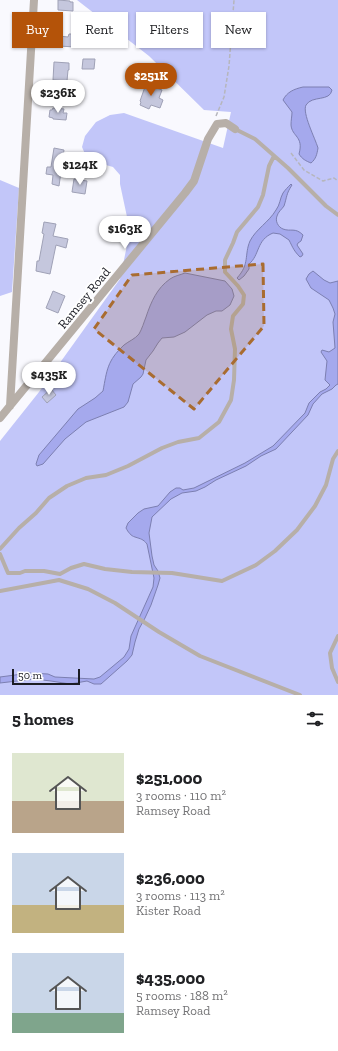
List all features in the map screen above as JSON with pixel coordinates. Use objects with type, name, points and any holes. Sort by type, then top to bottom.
[{"type":"street","points":[[10,406],[34,0]]},
{"type":"street","points":[[217,124],[226,123],[235,129]]},
{"type":"street","name":"Ramsey Road","points":[[0,418],[194,181],[208,140],[217,124]]},
{"type":"lane","points":[[235,129],[255,140],[288,168],[326,206],[338,215]]},
{"type":"lane","points":[[0,549],[18,528],[36,513],[49,498],[67,486],[86,478],[106,475],[128,466],[162,448],[178,442],[199,438],[219,422],[231,400],[234,380],[235,349],[231,329],[233,316],[244,304],[244,295],[225,272],[225,260],[237,232],[258,207],[263,195],[269,166],[274,156]]},
{"type":"lane","points":[[0,554],[8,573],[44,571],[60,574],[71,568],[84,564],[105,569],[132,572],[172,572],[222,581],[256,566],[275,551],[297,530],[315,506],[326,485],[333,459],[338,451]]},
{"type":"lane","points":[[0,591],[59,580],[88,589],[115,603],[159,632],[200,656],[300,695]]},
{"type":"lane","points":[[338,636],[330,653],[332,668],[338,682]]},
{"type":"path","points":[[217,124],[216,115],[224,97],[229,66],[234,0]]},
{"type":"path","points":[[291,153],[304,170],[323,181],[334,178],[338,181]]},
{"type":"highlighted area","points":[[263,264],[264,326],[194,409],[94,329],[132,275]]},
{"type":"shaded area","points":[[77,0],[338,0],[338,695],[0,695],[0,441],[39,392],[120,279],[130,231],[120,184],[120,175],[113,167],[95,162],[85,154],[82,147],[85,136],[96,122],[110,115],[124,113],[223,148],[231,112],[204,110],[149,56],[139,48],[203,48],[203,12],[136,12],[136,46],[128,40],[128,12],[92,12]]},
{"type":"shaded area","points":[[303,87],[329,87],[332,90],[331,94],[328,96],[312,100],[306,105],[305,109],[307,119],[318,148],[317,154],[311,163],[304,160],[299,154],[299,140],[293,132],[291,125],[292,112],[283,100],[291,91]]},
{"type":"shaded area","points":[[0,180],[19,188],[12,292],[0,296]]},
{"type":"shaded area","points":[[291,184],[292,185],[284,206],[278,213],[276,220],[277,224],[281,228],[286,230],[295,230],[303,235],[301,241],[297,245],[303,254],[302,256],[300,257],[296,253],[289,240],[280,234],[273,233],[261,244],[249,264],[249,269],[239,280],[237,278],[244,268],[250,241],[273,214],[283,193]]},
{"type":"shaded area","points":[[313,271],[330,283],[338,281],[338,384],[322,394],[313,404],[308,415],[276,449],[205,487],[196,491],[182,493],[171,499],[152,517],[149,533],[154,565],[160,578],[158,585],[151,605],[139,629],[132,655],[101,684],[94,684],[87,681],[70,684],[34,679],[0,683],[0,677],[29,673],[48,674],[55,677],[94,679],[100,677],[124,657],[129,649],[131,636],[153,587],[154,578],[147,544],[143,540],[130,534],[126,528],[128,523],[144,509],[158,506],[170,492],[176,488],[183,490],[194,488],[245,463],[273,446],[305,413],[309,403],[330,385],[325,380],[327,361],[321,352],[322,350],[329,352],[335,348],[333,322],[335,314],[329,300],[311,288],[306,279]]},
{"type":"shaded area","points":[[185,273],[225,281],[232,289],[234,296],[230,305],[222,311],[216,311],[207,315],[185,332],[174,337],[162,338],[146,360],[143,374],[133,384],[128,402],[124,407],[86,422],[65,439],[43,464],[37,466],[36,464],[39,455],[78,409],[103,391],[107,371],[111,361],[124,345],[139,334],[150,306],[161,287],[175,276]]},
{"type":"building","points":[[58,0],[73,2],[73,11],[58,10]]},
{"type":"building","points":[[69,34],[71,34],[71,47],[63,46],[63,36],[68,37]]},
{"type":"building","points":[[83,59],[95,59],[94,69],[82,69]]},
{"type":"building","points":[[54,62],[69,63],[67,81],[53,80]]},
{"type":"building","points":[[146,84],[162,90],[159,98],[163,100],[160,108],[151,105],[149,109],[140,105]]},
{"type":"building","points":[[53,108],[64,109],[63,113],[67,113],[66,120],[53,119],[49,117],[50,110]]},
{"type":"building","points":[[54,148],[64,150],[59,186],[52,184],[53,175],[46,174],[47,167],[51,167]]},
{"type":"building","points":[[74,179],[87,181],[85,194],[72,192]]},
{"type":"building","points":[[44,222],[56,224],[53,236],[68,239],[66,248],[56,245],[50,274],[36,271],[44,234],[42,233]]},
{"type":"building","points":[[53,291],[65,296],[58,313],[46,308]]},
{"type":"building","points":[[51,389],[56,395],[47,403],[42,397]]}]
